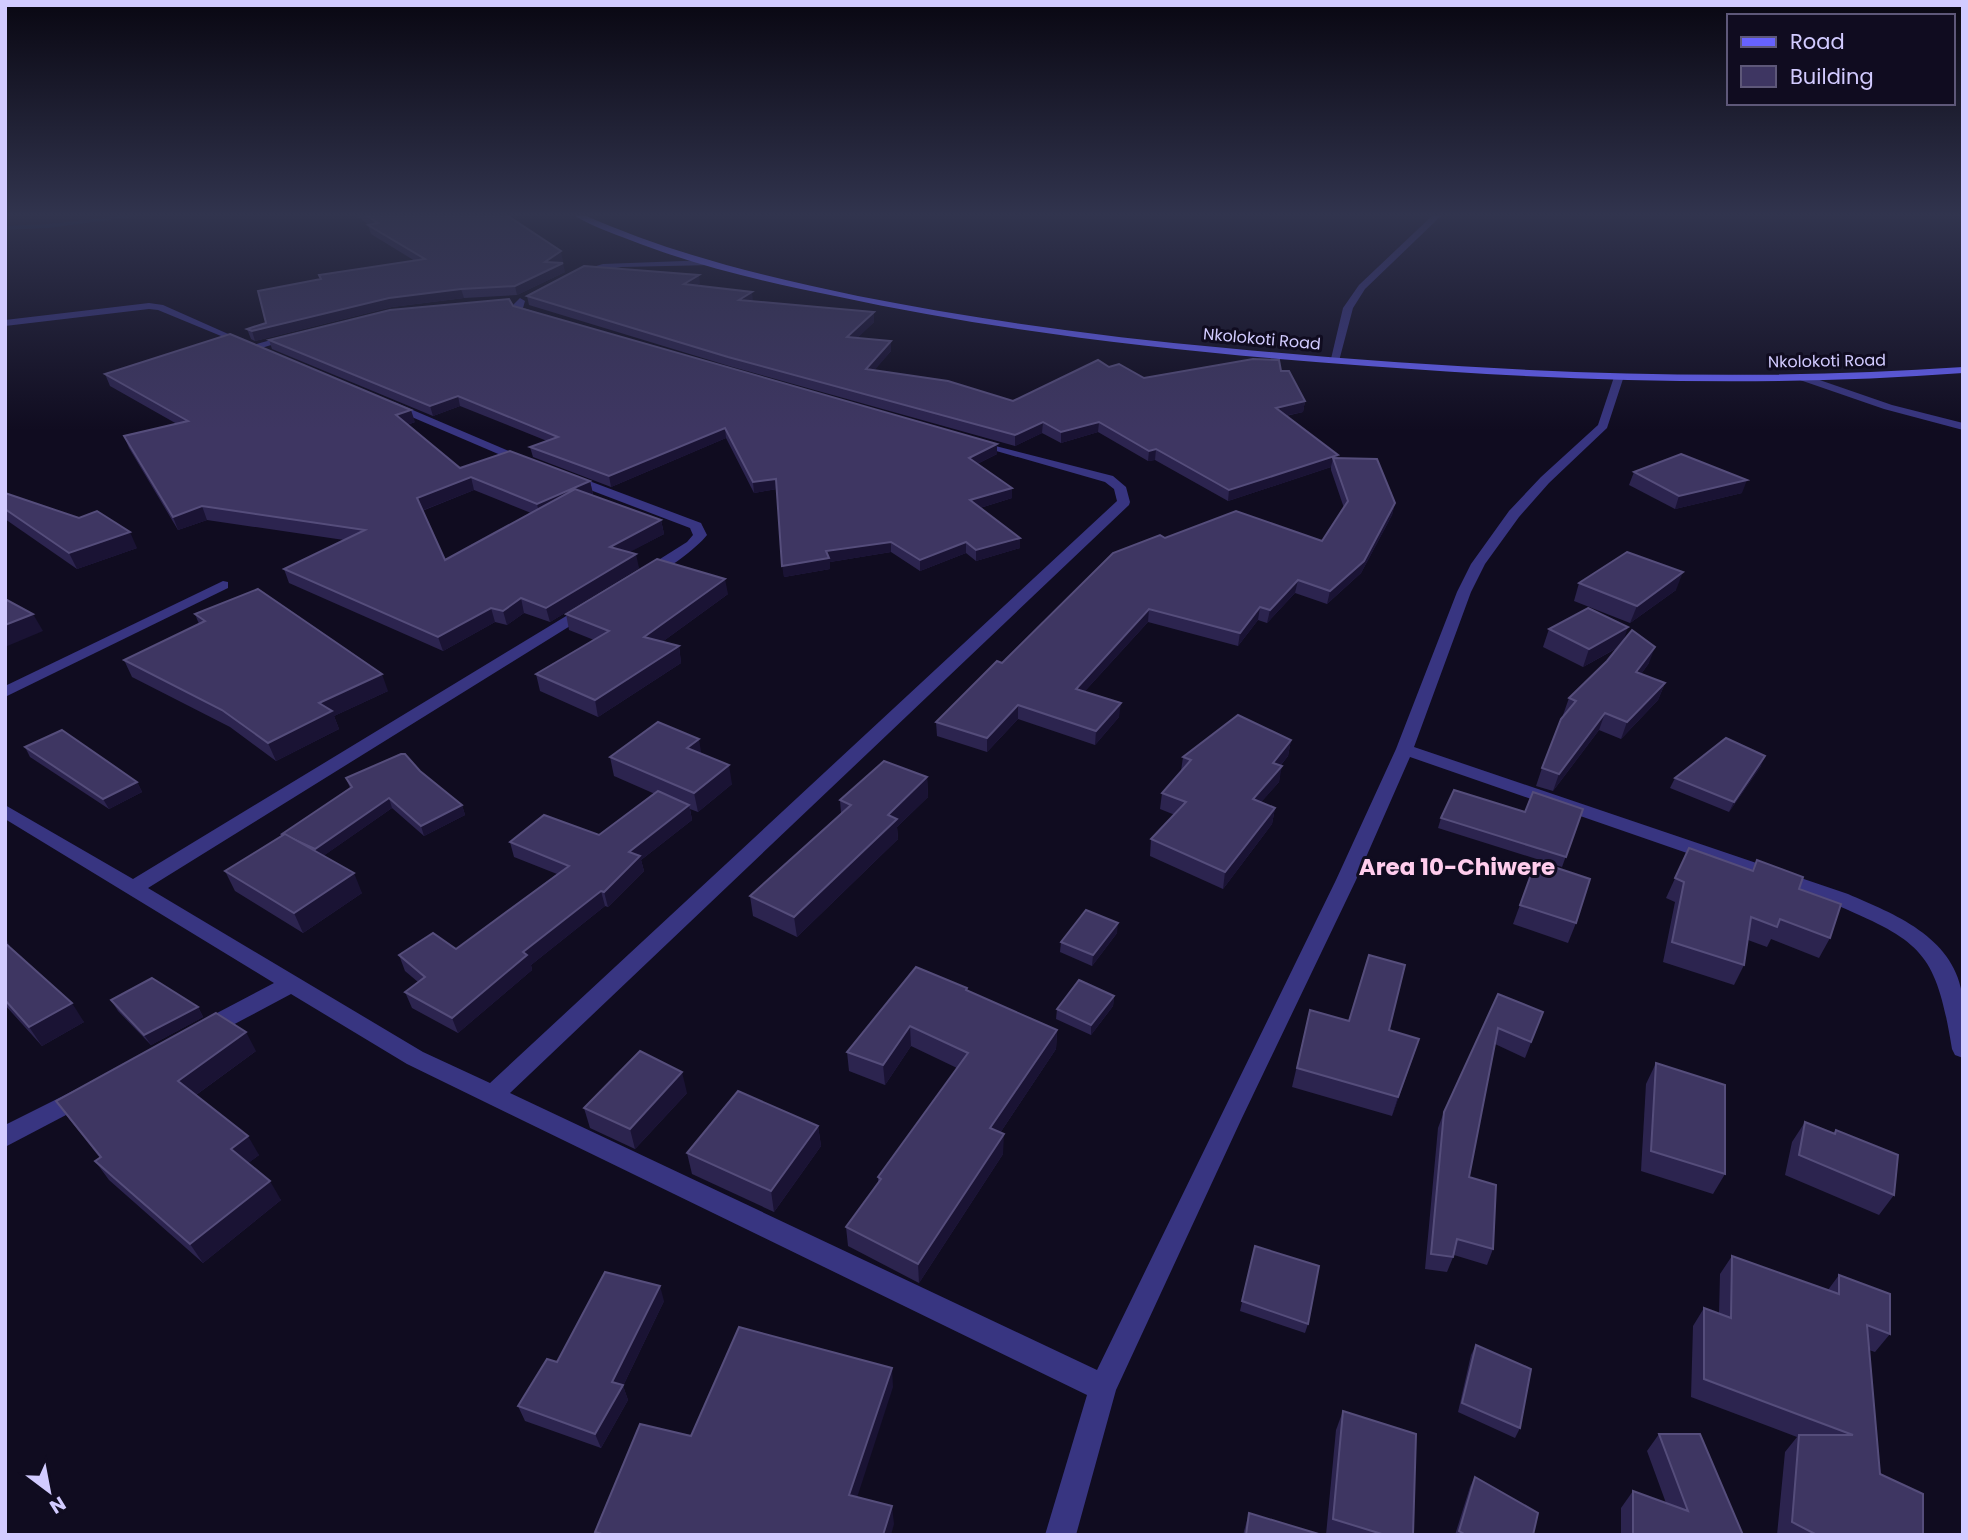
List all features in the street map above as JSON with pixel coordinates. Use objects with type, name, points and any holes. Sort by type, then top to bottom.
[{"type":"main road","name":"Nkolokoti Road","points":[[801,286],[980,323],[1240,355],[1498,373],[1619,376],[1804,378],[1963,370]]},
{"type":"street","points":[[1334,361],[1348,309],[1363,286]]},
{"type":"street","points":[[520,299],[517,306],[519,310],[545,317]]},
{"type":"street","points":[[5,323],[149,306],[160,307],[268,353]]},
{"type":"street","points":[[255,347],[308,332]]},
{"type":"street","points":[[1060,1535],[1103,1388],[1346,880],[1405,749],[1464,592],[1478,564],[1514,514],[1603,426],[1619,376]]},
{"type":"street","points":[[1804,378],[1888,407],[1963,427]]},
{"type":"street","points":[[383,401],[537,465]]},
{"type":"street","points":[[492,1096],[1124,502],[1120,487],[1110,479],[963,438]]},
{"type":"street","points":[[561,474],[696,526],[700,535],[692,545],[633,582]]},
{"type":"street","points":[[5,692],[223,585]]},
{"type":"street","points":[[134,888],[597,604]]},
{"type":"street","points":[[1405,749],[1841,899],[1878,915],[1910,934],[1936,956],[1953,996],[1963,1049]]},
{"type":"street","points":[[5,811],[415,1059],[1103,1388]]},
{"type":"street","points":[[190,1038],[289,985]]},
{"type":"street","points":[[5,1136],[104,1084]]},
{"type":"building","points":[[285,286],[515,286],[389,298],[252,331],[247,329],[266,323],[258,291]]},
{"type":"building","points":[[546,286],[700,286],[752,292],[739,300],[874,312],[847,337],[891,341],[866,369],[948,381],[1013,401],[1098,360],[1109,367],[1119,364],[1144,378],[1253,359],[1279,360],[1281,371],[1289,371],[1305,401],[1276,408],[1338,455],[1229,490],[1156,449],[1149,451],[1099,422],[1061,432],[1043,422],[1015,435],[728,357],[527,296]]},
{"type":"building","points":[[509,299],[513,306],[997,444],[969,458],[1012,488],[970,500],[1020,538],[976,550],[966,542],[920,560],[891,542],[826,551],[829,558],[782,566],[776,479],[753,482],[725,428],[609,476],[530,447],[558,437],[458,396],[430,406],[269,340],[390,310]]},
{"type":"building","points":[[230,334],[411,410],[396,415],[460,468],[510,451],[590,481],[537,504],[471,477],[417,498],[445,560],[575,489],[661,520],[610,547],[636,554],[546,608],[521,598],[503,611],[491,608],[438,637],[284,569],[365,530],[202,506],[173,517],[124,436],[188,421],[105,374]]},
{"type":"building","points":[[1681,454],[1747,480],[1679,496],[1634,472]]},
{"type":"building","points":[[1333,458],[1377,459],[1395,503],[1364,561],[1330,591],[1298,580],[1270,610],[1260,607],[1240,633],[1149,609],[1076,689],[1121,703],[1096,731],[1018,705],[987,738],[936,722],[997,661],[1002,663],[1113,553],[1160,535],[1165,538],[1236,511],[1322,541],[1348,501]]},
{"type":"building","points":[[5,493],[79,518],[97,511],[130,532],[69,553],[5,509]]},
{"type":"building","points":[[1627,552],[1683,572],[1637,606],[1579,583]]},
{"type":"building","points":[[657,559],[725,579],[644,637],[679,646],[595,700],[536,674],[609,631],[566,614]]},
{"type":"building","points":[[258,589],[382,674],[319,703],[332,711],[268,743],[222,710],[124,660],[205,621],[195,614]]},
{"type":"building","points":[[5,599],[33,614],[5,625]]},
{"type":"building","points":[[1588,608],[1628,627],[1589,649],[1549,629]]},
{"type":"building","points":[[1632,630],[1655,647],[1636,672],[1665,683],[1627,722],[1605,713],[1559,774],[1542,768],[1561,719],[1576,701],[1569,698],[1607,661]]},
{"type":"building","points":[[1238,715],[1291,740],[1273,763],[1282,766],[1253,799],[1275,808],[1225,872],[1151,839],[1186,802],[1162,793],[1191,760],[1183,757]]},
{"type":"building","points":[[658,722],[699,739],[687,748],[729,765],[694,793],[610,757]]},
{"type":"building","points":[[62,730],[137,782],[103,799],[25,747]]},
{"type":"building","points":[[1726,738],[1765,756],[1734,802],[1675,778]]},
{"type":"building","points":[[405,754],[420,771],[462,805],[421,826],[389,798],[315,849],[282,834],[352,787],[346,778]]},
{"type":"building","points":[[884,761],[927,777],[888,815],[897,819],[794,917],[750,896],[851,805],[840,800]]},
{"type":"building","points":[[1454,790],[1525,812],[1533,792],[1583,809],[1566,857],[1441,818]]},
{"type":"building","points":[[658,791],[689,805],[629,852],[640,856],[604,892],[601,891],[523,952],[527,955],[452,1018],[405,992],[425,977],[399,955],[433,933],[456,949],[569,866],[510,842],[544,815],[599,835]]},
{"type":"building","points":[[285,834],[354,873],[294,913],[225,871]]},
{"type":"building","points":[[1689,848],[1753,871],[1757,860],[1803,877],[1799,889],[1841,904],[1830,938],[1780,919],[1777,927],[1751,917],[1744,965],[1672,942],[1684,882],[1675,878]]},
{"type":"building","points":[[1536,861],[1590,879],[1576,923],[1520,905]]},
{"type":"building","points":[[1086,910],[1118,923],[1093,955],[1061,942]]},
{"type":"building","points":[[5,943],[72,1003],[29,1027],[5,1000]]},
{"type":"building","points":[[1369,955],[1405,965],[1389,1030],[1419,1039],[1398,1097],[1297,1068],[1310,1010],[1349,1021]]},
{"type":"building","points":[[916,967],[1057,1030],[990,1128],[1004,1134],[918,1264],[846,1227],[881,1179],[878,1177],[968,1053],[910,1026],[883,1065],[847,1052]]},
{"type":"building","points":[[152,978],[198,1007],[144,1035],[111,1000]]},
{"type":"building","points":[[1079,980],[1114,996],[1091,1025],[1057,1009]]},
{"type":"building","points":[[1498,994],[1543,1012],[1531,1042],[1498,1028],[1469,1177],[1496,1185],[1493,1249],[1457,1239],[1453,1257],[1431,1254],[1444,1112]]},
{"type":"building","points":[[216,1013],[246,1032],[178,1081],[248,1136],[231,1149],[270,1181],[190,1244],[95,1161],[101,1157],[56,1101]]},
{"type":"building","points":[[640,1051],[682,1072],[630,1129],[584,1108]]},
{"type":"building","points":[[1656,1063],[1725,1085],[1725,1174],[1651,1151]]},
{"type":"building","points":[[738,1091],[818,1126],[771,1191],[687,1153]]},
{"type":"building","points":[[1805,1122],[1835,1134],[1836,1130],[1898,1155],[1894,1195],[1799,1155]]},
{"type":"building","points":[[1255,1246],[1319,1266],[1308,1324],[1242,1301]]},
{"type":"building","points":[[1732,1256],[1839,1294],[1839,1275],[1890,1294],[1890,1334],[1867,1325],[1880,1474],[1923,1494],[1923,1535],[1817,1535],[1792,1522],[1799,1435],[1853,1435],[1704,1379],[1704,1308],[1731,1318]]},
{"type":"building","points":[[605,1272],[660,1286],[612,1382],[623,1385],[595,1434],[518,1406],[547,1359],[557,1362]]},
{"type":"building","points":[[739,1327],[892,1368],[849,1495],[892,1506],[883,1535],[605,1535],[595,1532],[640,1424],[691,1436]]},
{"type":"building","points":[[1476,1345],[1531,1369],[1520,1428],[1462,1403]]},
{"type":"building","points":[[1343,1411],[1416,1434],[1413,1535],[1385,1535],[1333,1519]]},
{"type":"building","points":[[1659,1434],[1700,1434],[1743,1535],[1633,1535],[1633,1491],[1688,1511]]},
{"type":"building","points":[[1475,1477],[1538,1513],[1533,1535],[1466,1535],[1459,1531]]},
{"type":"building","points":[[1249,1513],[1322,1535],[1246,1535]]},
{"type":"district","name":"Area 10-Chiwere","points":[[1457,867]]}]
